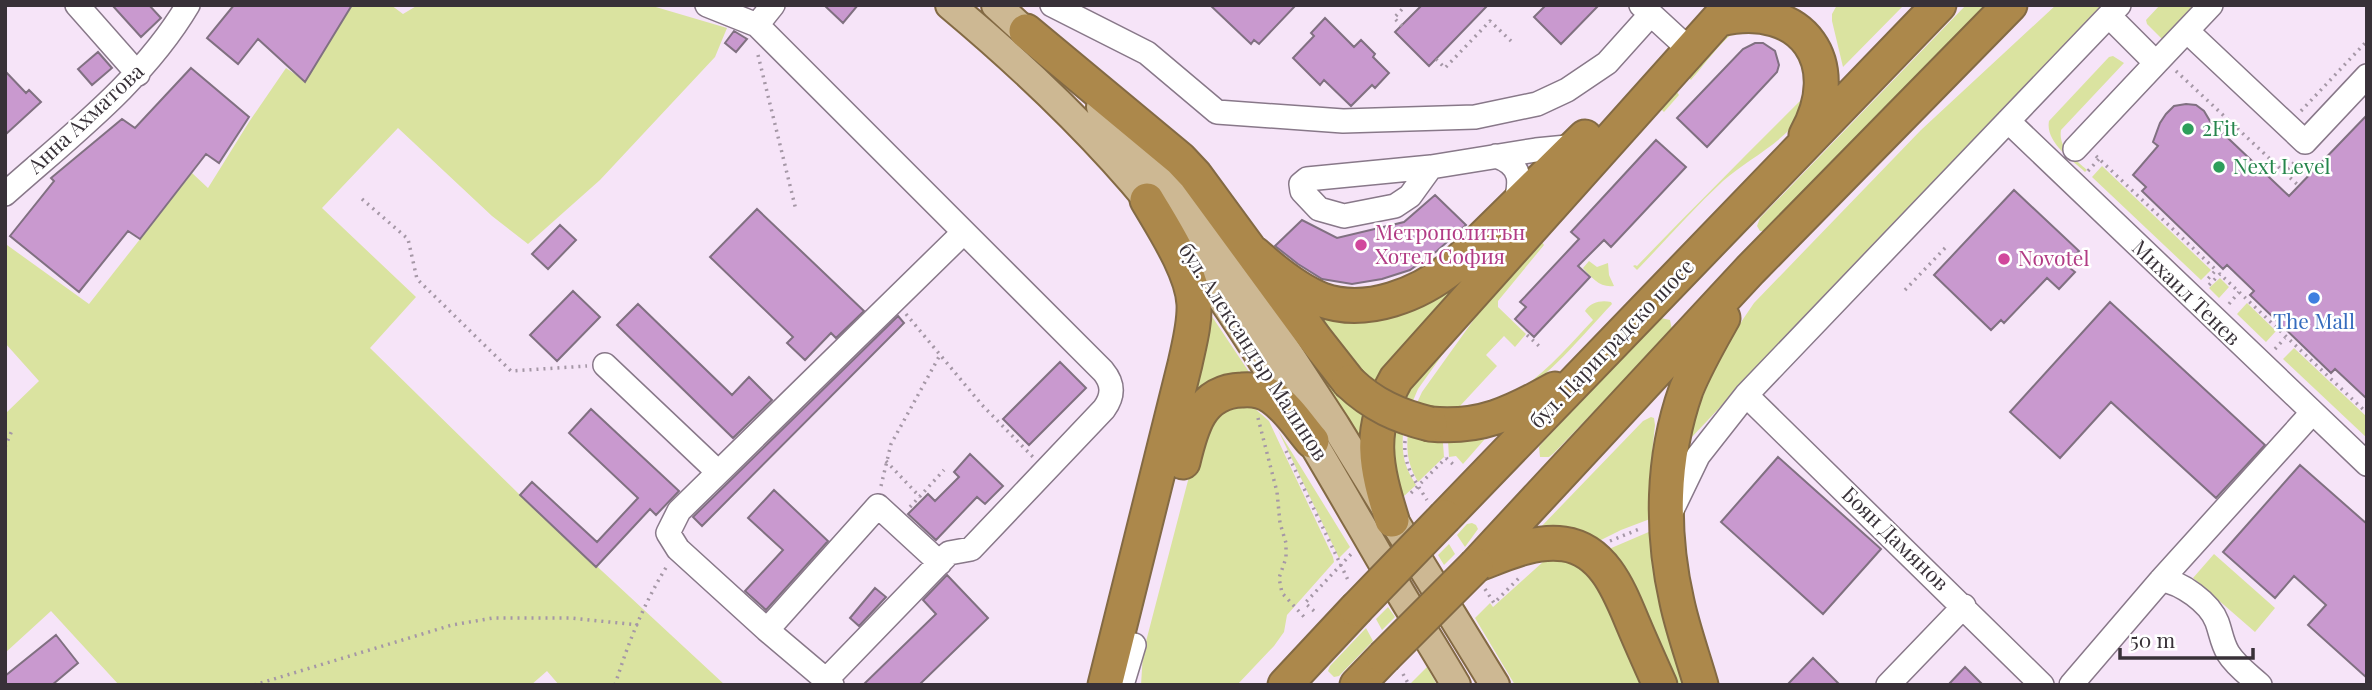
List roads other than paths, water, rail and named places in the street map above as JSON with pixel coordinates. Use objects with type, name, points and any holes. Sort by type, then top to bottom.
[{"type":"highway","name":"бул. Цариградско шосе","points":[[1285,685],[1939,5]]},
{"type":"highway","points":[[1357,685],[1476,565],[1750,270],[1999,16],[2023,5]]},
{"type":"highway","points":[[1255,254],[1280,276],[1327,301],[1354,304],[1385,301],[1403,296],[1438,279],[1577,146],[1679,40],[1721,10],[1760,11],[1785,18],[1804,35],[1819,60],[1823,76],[1815,118],[1779,170]]},
{"type":"highway","points":[[1392,520],[1381,484],[1375,448],[1380,416],[1396,379],[1721,10]]},
{"type":"highway","points":[[1026,31],[1180,159],[1195,175],[1316,340],[1349,382],[1368,398],[1388,410],[1430,424],[1455,425],[1494,419],[1521,408],[1587,370]]},
{"type":"highway","points":[[1105,685],[1185,364],[1193,320],[1194,305],[1189,282],[1147,200]]},
{"type":"highway","points":[[1701,685],[1678,606],[1669,557],[1658,525],[1667,486],[1670,455],[1687,389],[1701,358],[1750,270]]},
{"type":"highway","points":[[1131,685],[1134,645],[1190,432],[1200,411],[1208,402],[1229,391],[1255,390],[1265,393],[1275,399],[1298,444]]},
{"type":"highway","points":[[1476,565],[1515,550],[1549,544],[1573,546],[1589,554],[1602,565],[1615,583],[1660,685]]},
{"type":"main road","name":"бул. Александър Малинов","points":[[950,5],[1005,51],[1078,122],[1185,245],[1216,289],[1298,444],[1407,604],[1456,685]]},
{"type":"main road","name":"бул. Александър Малинов","points":[[996,5],[1092,97],[1150,163],[1225,258],[1295,363],[1495,685]]},
{"type":"street","points":[[77,5],[138,74]]},
{"type":"street","name":"Анна Ахматова","points":[[5,194],[138,74],[177,24],[188,5]]},
{"type":"street","points":[[707,5],[757,25],[1103,370],[1111,385],[1112,394],[1104,409],[971,549],[949,553],[829,682],[678,549],[668,533],[679,511],[964,232]]},
{"type":"street","points":[[757,25],[773,5]]},
{"type":"street","points":[[1052,5],[1147,53],[1217,112],[1343,121],[1475,117],[1537,104],[1567,90],[1607,63],[1646,10],[1679,40]]},
{"type":"street","points":[[2078,146],[2166,67],[2187,31],[2211,5]]},
{"type":"street","points":[[1658,525],[1698,456],[1746,395],[2114,11],[2166,67]]},
{"type":"street","points":[[2187,31],[2305,142],[2367,76]]},
{"type":"street","name":"Михаил Тенев","points":[[2008,121],[2367,464]]},
{"type":"street","points":[[1431,167],[1406,200],[1395,206],[1344,216],[1319,209],[1302,191],[1301,184],[1307,179],[1431,167],[1577,146]]},
{"type":"street","points":[[1496,156],[1513,164],[1517,173],[1519,189],[1514,208]]},
{"type":"street","points":[[606,365],[718,472]]},
{"type":"street","name":"Боян Дамянов","points":[[1746,395],[2042,685]]},
{"type":"street","points":[[2071,685],[2161,580],[2312,413]]},
{"type":"street","points":[[767,630],[878,506],[940,563]]},
{"type":"street","points":[[2161,580],[2172,581],[2186,589],[2213,614],[2222,643],[2229,654],[2260,685]]},
{"type":"street","points":[[1888,685],[1964,607]]},
{"type":"street","points":[[1122,685],[1134,645]]},
{"type":"place","name":"2Fit","points":[[2188,129]]},
{"type":"place","name":"Next Level","points":[[2219,167]]},
{"type":"place","name":"Метрополитън Хотел София","points":[[1361,245]]},
{"type":"place","name":"Novotel","points":[[2004,259]]},
{"type":"place","name":"The Mall","points":[[2314,298]]}]
